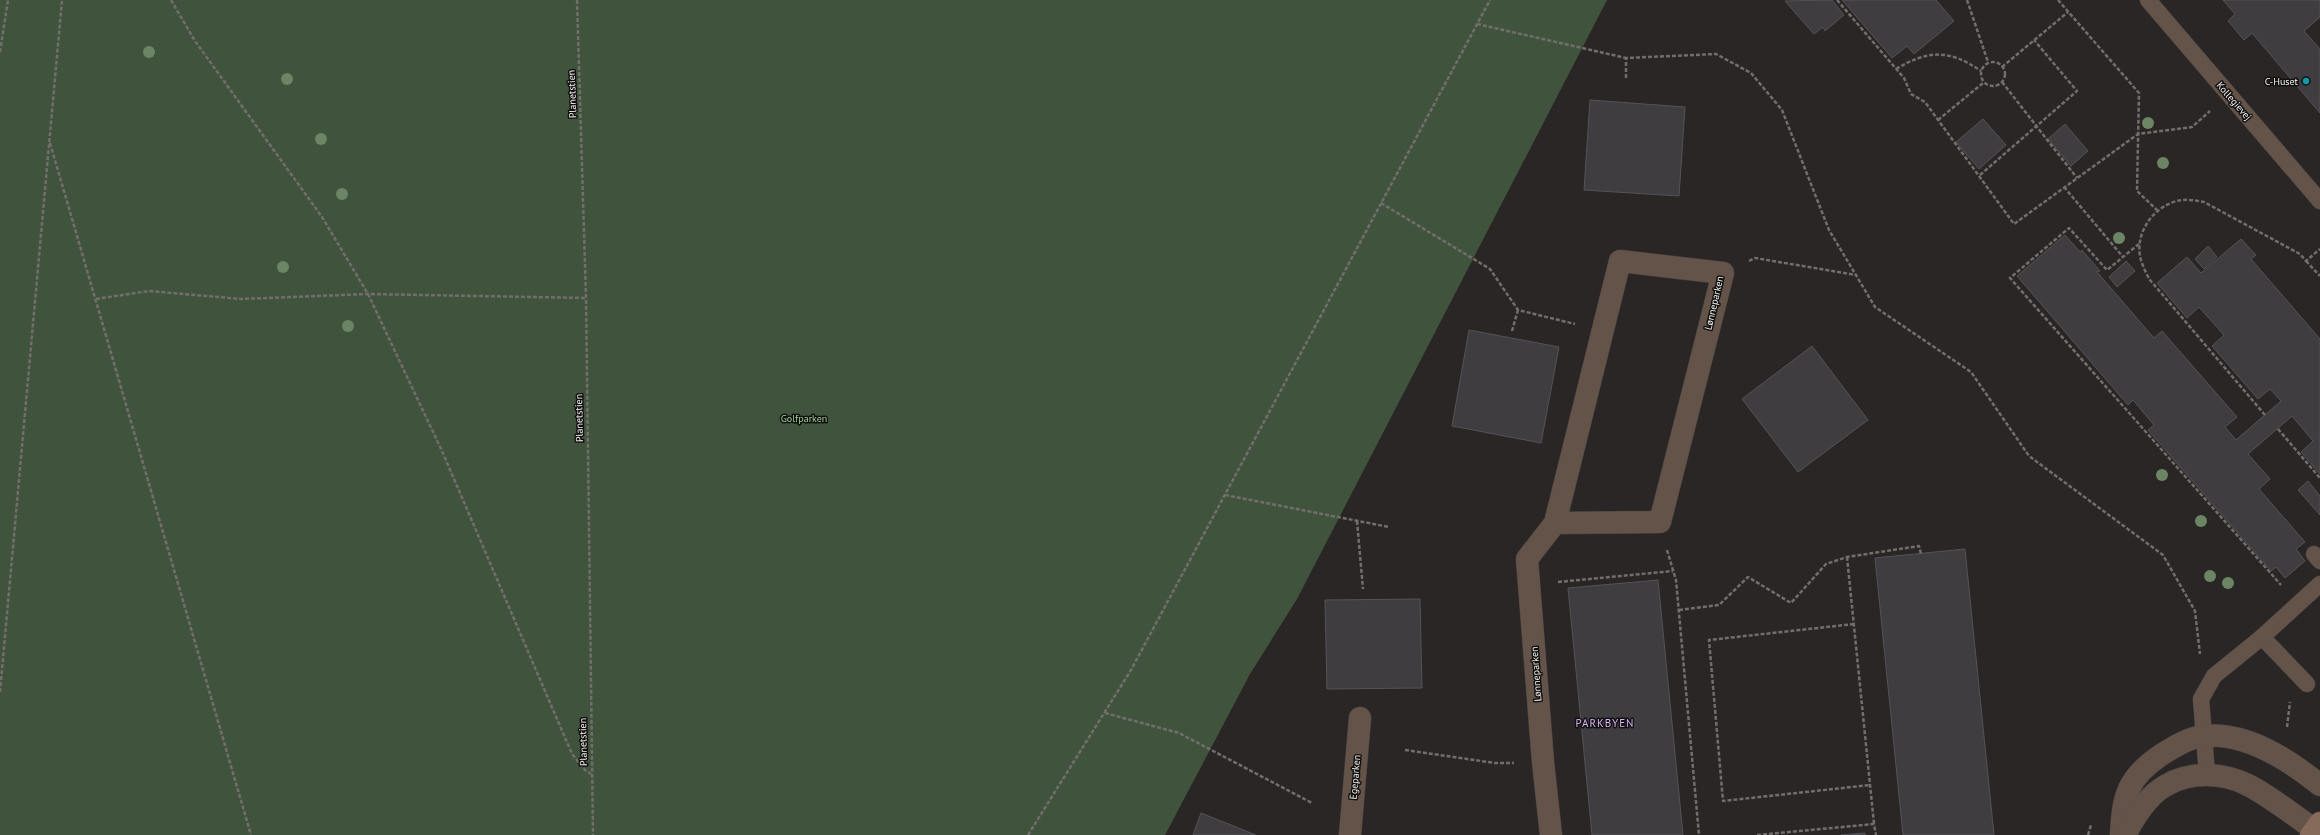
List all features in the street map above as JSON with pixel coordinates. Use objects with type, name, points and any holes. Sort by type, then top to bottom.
[{"type":"street","name":"Lønneparken","points":[[1551,835],[1543,762],[1527,559],[1555,523],[1620,261],[1723,273],[1660,522]]},
{"type":"street","points":[[1555,523],[1660,522]]},
{"type":"street","name":"Egeparken","points":[[1350,835],[1360,718]]},
{"type":"street","points":[[2121,835],[2122,805],[2130,787],[2138,775],[2149,764],[2169,750],[2187,741],[2204,736],[2218,735],[2258,746],[2281,757],[2320,785]]},
{"type":"street","points":[[2125,835],[2134,819],[2164,786],[2184,778],[2207,774],[2225,777],[2249,785],[2317,831]]},
{"type":"lane","name":"Kollegievej","points":[[2148,0],[2320,201]]},
{"type":"lane","points":[[2207,774],[2201,699],[2214,676],[2262,636],[2320,584]]},
{"type":"lane","points":[[2262,636],[2307,684]]},
{"type":"path","points":[[0,52],[8,0]]},
{"type":"path","points":[[0,692],[62,0]]},
{"type":"path","points":[[171,0],[196,41],[322,217],[368,294],[442,450],[572,754],[585,770],[591,774]]},
{"type":"path","name":"Planetstien","points":[[578,0],[586,298],[591,774],[593,835]]},
{"type":"path","points":[[1028,835],[1131,670],[1490,0]]},
{"type":"path","points":[[1837,0],[1904,78],[1911,94],[1925,102],[2014,224],[2138,134],[2192,127],[2228,95]]},
{"type":"path","points":[[1967,0],[1988,62]]},
{"type":"path","points":[[2058,0],[2139,92],[2137,191],[2157,210]]},
{"type":"path","points":[[2002,67],[2068,12]]},
{"type":"path","points":[[1478,24],[1626,58],[1716,54],[1751,73],[1782,110],[1829,230],[1875,308],[1972,372],[2029,456],[2163,555],[2195,611],[2202,662],[2214,676]]},
{"type":"path","points":[[1980,176],[2077,91],[2034,40]]},
{"type":"path","points":[[1896,69],[1914,58],[1932,54],[1950,55],[1966,62],[1980,71],[1983,83]]},
{"type":"path","points":[[1626,58],[1626,78]]},
{"type":"path","points":[[1980,71],[1988,62],[1996,62],[2002,67],[2005,74],[2002,82],[1995,86],[1983,83]]},
{"type":"path","points":[[2002,82],[2077,178]]},
{"type":"path","points":[[1938,120],[1983,83]]},
{"type":"path","points":[[50,143],[252,835]]},
{"type":"path","points":[[2064,187],[2123,257]]},
{"type":"path","points":[[2265,415],[2150,280],[2141,263],[2139,244],[2145,225],[2157,210],[2171,202],[2182,200],[2204,202],[2300,254],[2320,276]]},
{"type":"path","points":[[1381,203],[1490,269],[1518,310],[1603,331]]},
{"type":"path","points":[[2139,244],[2107,270],[2069,228],[2010,278],[2284,589],[2289,612]]},
{"type":"path","points":[[2306,261],[2320,249]]},
{"type":"path","points":[[1723,273],[1755,258],[1856,275]]},
{"type":"path","points":[[96,299],[149,291],[242,299],[368,294],[586,298]]},
{"type":"path","points":[[1512,331],[1518,310]]},
{"type":"path","points":[[2278,429],[2320,478]]},
{"type":"path","points":[[1225,495],[1388,527]]},
{"type":"path","points":[[1357,521],[1363,589]]},
{"type":"path","points":[[1660,522],[1673,571],[1679,610],[1699,835]]},
{"type":"path","points":[[1679,610],[1719,605],[1748,577],[1791,603],[1826,564],[1847,557],[1919,546],[1921,554]]},
{"type":"path","points":[[1847,557],[1876,835]]},
{"type":"path","points":[[1553,582],[1673,571]]},
{"type":"path","points":[[1854,624],[1709,640],[1723,801],[1870,785]]},
{"type":"path","points":[[1104,713],[1179,733],[1312,804]]},
{"type":"path","points":[[1405,750],[1495,763],[1543,762]]},
{"type":"path","points":[[1757,835],[1874,824]]},
{"type":"green space","name":"Golfparken","points":[[0,0],[1607,0],[1297,599],[1250,674],[1165,835],[0,835]]},
{"type":"building","points":[[1832,0],[1844,15],[1825,31],[1823,27],[1814,34],[1785,1]]},
{"type":"building","points":[[1842,0],[1936,0],[1954,21],[1914,54],[1907,46],[1892,58]]},
{"type":"building","name":"C-Huset","points":[[2223,0],[2320,0],[2320,17],[2304,31],[2320,49],[2320,113],[2252,33],[2244,40],[2228,21],[2235,14]]},
{"type":"building","points":[[1590,100],[1685,107],[1679,196],[1584,190]]},
{"type":"building","points":[[1983,119],[2006,145],[1979,169],[1956,142]]},
{"type":"building","points":[[2065,124],[2088,151],[2071,166],[2048,139]]},
{"type":"building","points":[[2065,235],[2080,252],[2082,250],[2100,271],[2097,272],[2154,338],[2162,331],[2237,417],[2225,427],[2236,440],[2281,401],[2270,389],[2258,399],[2212,346],[2224,335],[2199,307],[2187,318],[2157,283],[2187,257],[2201,273],[2241,239],[2256,255],[2251,259],[2320,339],[2320,474],[2301,452],[2313,441],[2292,416],[2248,454],[2270,479],[2259,489],[2305,542],[2296,549],[2305,561],[2285,578],[2276,567],[2271,571],[2148,430],[2154,425],[2133,400],[2128,405],[2017,276]]},
{"type":"building","points":[[2208,246],[2217,257],[2204,269],[2195,259]]},
{"type":"building","points":[[2126,261],[2135,271],[2117,287],[2109,277]]},
{"type":"building","points":[[1469,330],[1559,347],[1541,443],[1452,426]]},
{"type":"building","points":[[1812,346],[1868,420],[1798,472],[1742,399]]},
{"type":"building","points":[[2308,481],[2320,496],[2320,515],[2298,490]]},
{"type":"building","points":[[1965,549],[1994,835],[1903,835],[1875,558]]},
{"type":"building","points":[[1658,580],[1683,835],[1592,835],[1568,588]]},
{"type":"building","points":[[1420,599],[1422,688],[1327,689],[1325,600]]},
{"type":"building","points":[[1201,813],[1256,835],[1193,835]]},
{"type":"building","points":[[1865,833],[1865,835],[1841,835]]},
{"type":"place","name":"C-Huset","points":[[2306,81]]},
{"type":"district","name":"PARKBYEN","points":[[1605,723]]}]
